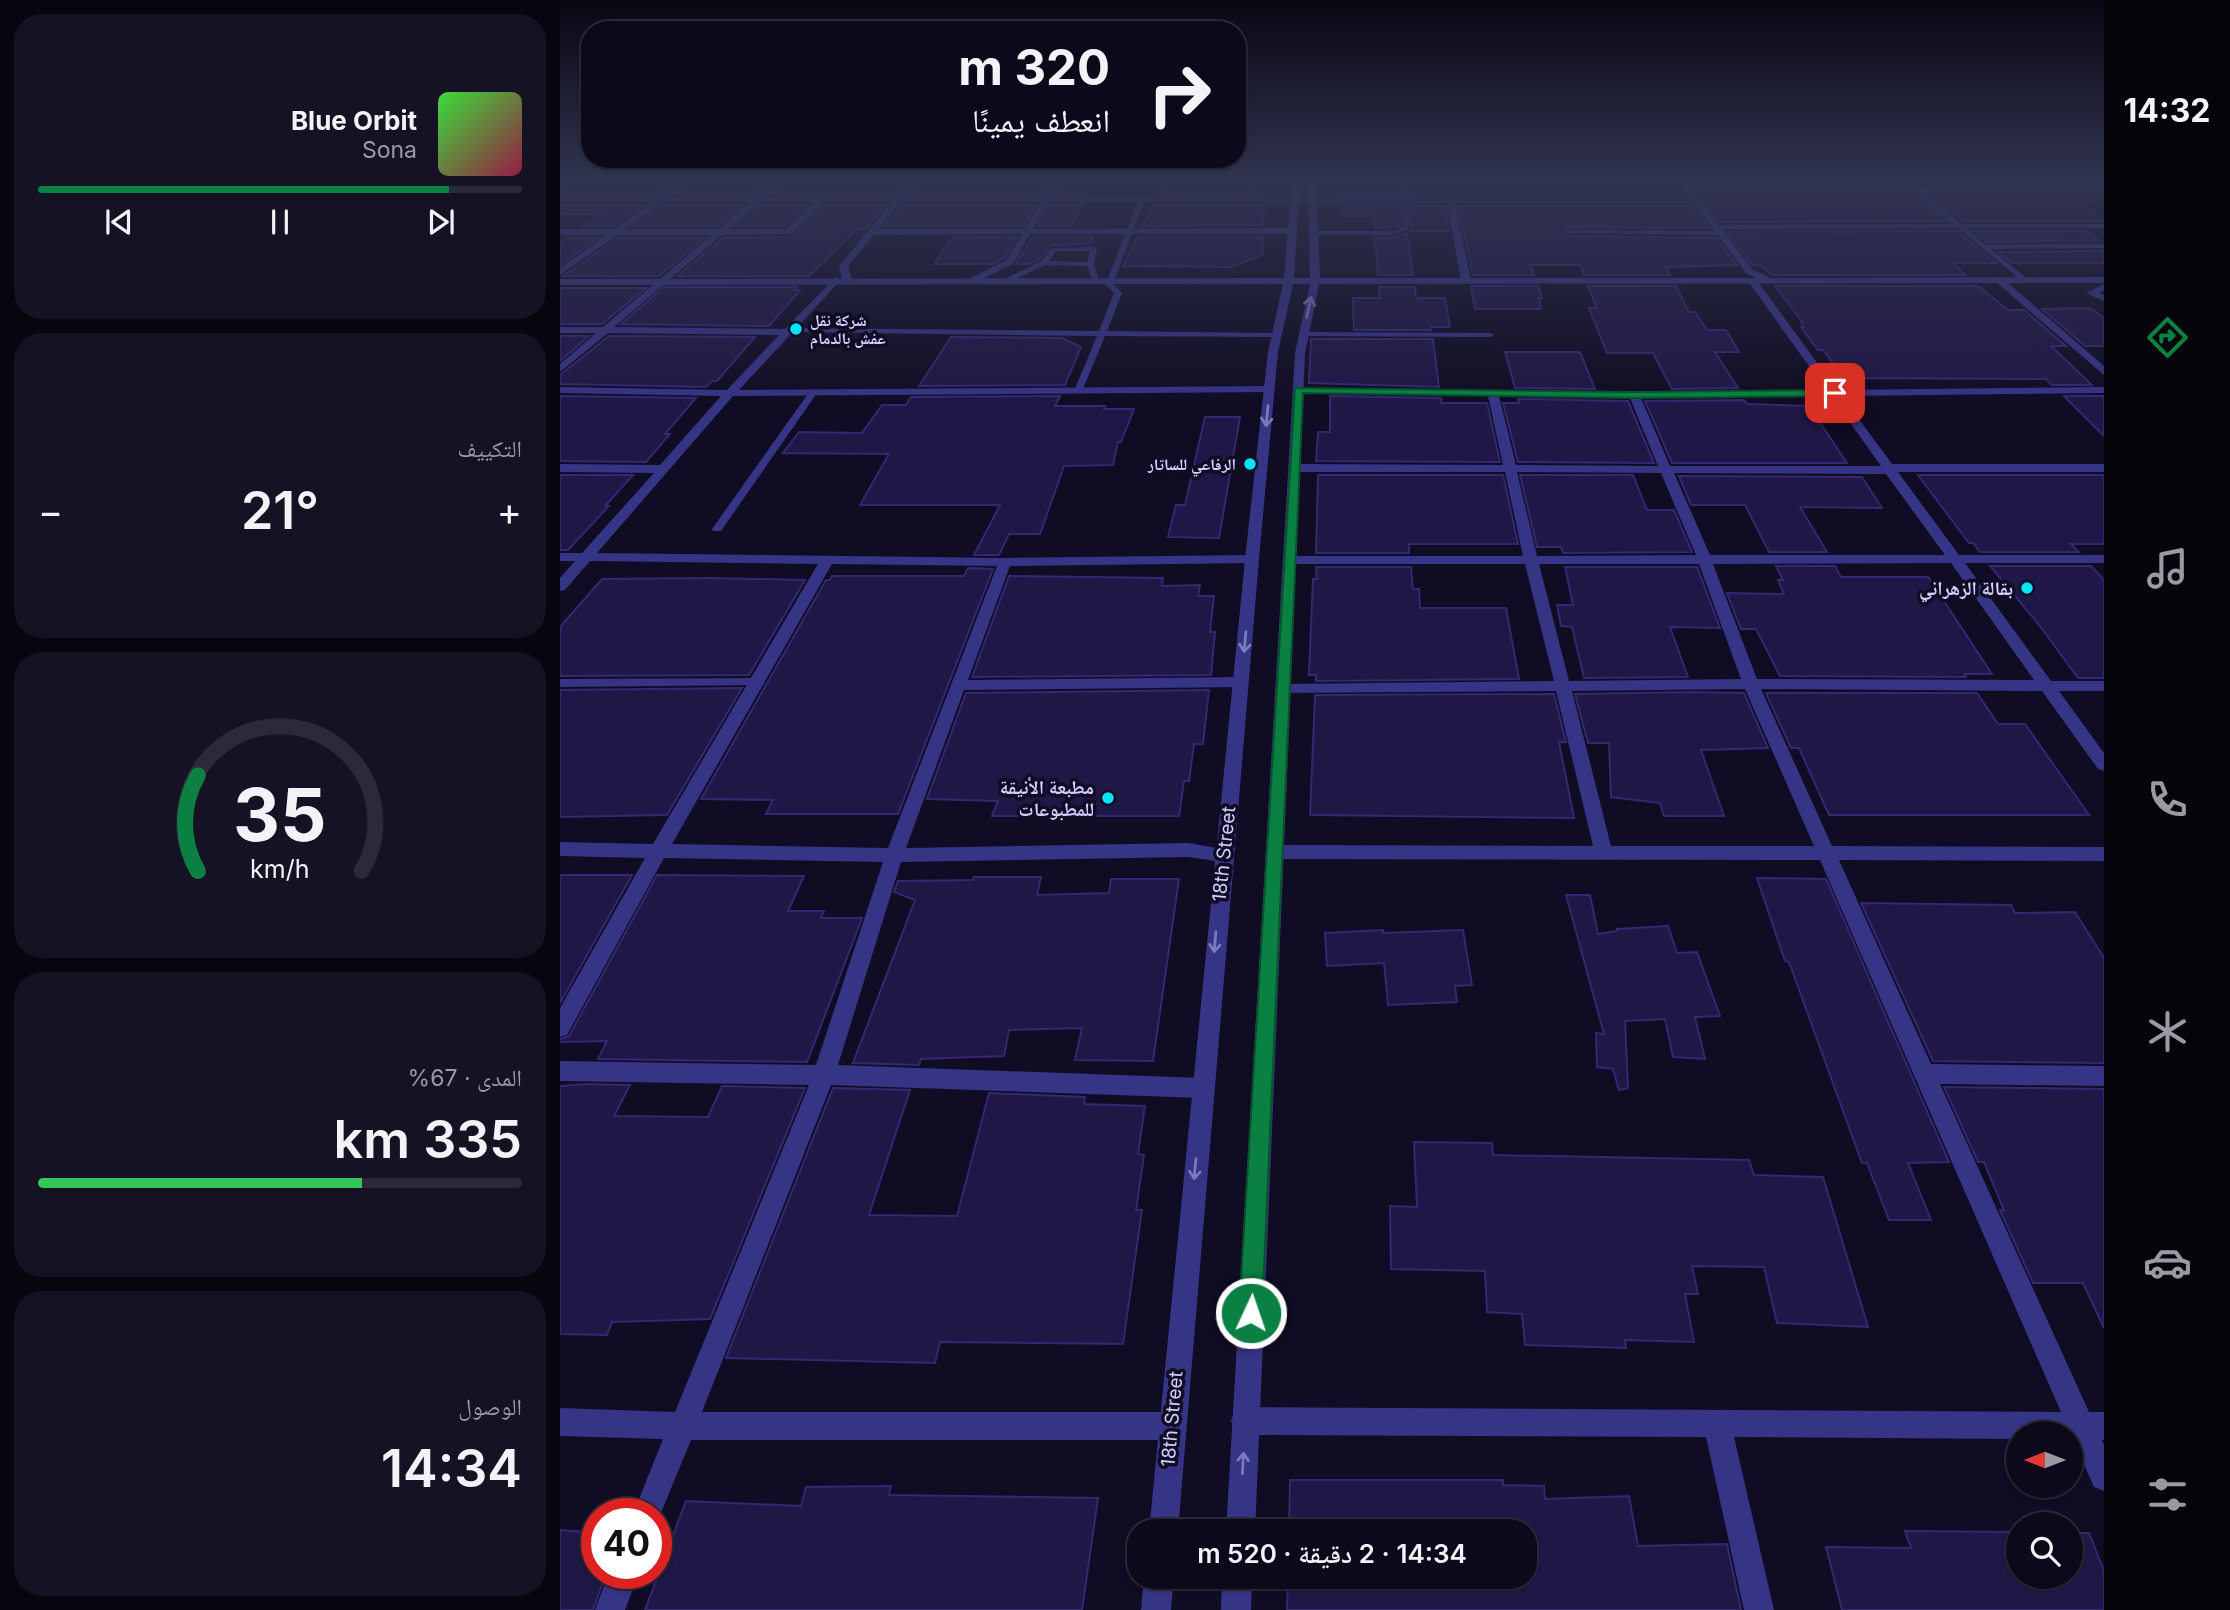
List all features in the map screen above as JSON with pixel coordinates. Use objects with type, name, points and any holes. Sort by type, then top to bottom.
[{"type":"street","points":[[560,272],[585,254]]},
{"type":"street","points":[[560,369],[694,254]]},
{"type":"street","points":[[560,587],[730,393],[841,280],[843,265],[852,254]]},
{"type":"street","points":[[974,280],[1005,267],[1013,254]]},
{"type":"street","name":"18th Street","points":[[1164,1519],[1252,559],[1270,389],[1277,335],[1289,279],[1290,254]]},
{"type":"street","points":[[1241,1519],[1298,390],[1303,334],[1315,280],[1314,254]]},
{"type":"street","points":[[1461,254],[1466,280]]},
{"type":"street","points":[[1736,254],[1749,271],[1770,281]]},
{"type":"street","points":[[560,282],[1104,279],[2104,280]]},
{"type":"street","points":[[1998,279],[2104,372]]},
{"type":"street","points":[[1753,281],[2104,765]]},
{"type":"street","points":[[2104,287],[2091,293],[2104,298]]},
{"type":"street","points":[[560,330],[788,331]]},
{"type":"street","points":[[560,390],[813,393],[1270,389]]},
{"type":"street","points":[[1298,390],[1634,395],[2104,390]]},
{"type":"street","points":[[1493,393],[1604,853]]},
{"type":"street","points":[[1634,395],[1704,558],[1751,684],[1826,853],[1925,1074],[2093,1426],[2104,1477]]},
{"type":"street","points":[[560,468],[664,468]]},
{"type":"street","points":[[1295,468],[2104,468]]},
{"type":"street","points":[[560,557],[1005,562],[1252,559]]},
{"type":"street","points":[[560,1028],[659,850],[759,682],[828,559]]},
{"type":"street","points":[[1290,560],[2104,559]]},
{"type":"street","points":[[653,1498],[824,1075],[894,855],[1005,562]]},
{"type":"street","points":[[960,685],[1241,682]]},
{"type":"street","points":[[1283,689],[1751,684],[2104,686]]},
{"type":"street","points":[[560,849],[894,855],[1188,850],[1223,855]]},
{"type":"street","points":[[1275,852],[2104,854]]},
{"type":"street","points":[[560,1072],[824,1075],[1202,1088]]},
{"type":"street","points":[[1925,1074],[2104,1076]]},
{"type":"street","points":[[560,1422],[680,1426],[1172,1426]]},
{"type":"street","points":[[1245,1422],[2093,1426]]},
{"type":"street","points":[[1717,1424],[1759,1610]]},
{"type":"street","points":[[610,1610],[618,1589]]},
{"type":"street","points":[[1156,1610],[1158,1589]]},
{"type":"street","points":[[1236,1610],[1237,1589]]},
{"type":"lane","points":[[1044,263],[1050,254]]},
{"type":"lane","points":[[1090,264],[1093,254]]},
{"type":"lane","points":[[1104,279],[1117,254]]},
{"type":"lane","points":[[1992,254],[2022,279]]},
{"type":"lane","points":[[1007,280],[1044,263],[1090,264],[1118,293],[1078,391]]},
{"type":"lane","points":[[788,331],[1277,335]]},
{"type":"lane","points":[[1303,334],[1490,335]]},
{"type":"lane","points":[[717,529],[813,393]]},
{"type":"lane","points":[[560,683],[759,682]]},
{"type":"building","points":[[560,254],[575,254],[560,265]]},
{"type":"building","points":[[595,254],[685,254],[659,276],[563,276]]},
{"type":"building","points":[[704,254],[831,254],[809,276],[678,276]]},
{"type":"building","points":[[941,254],[1007,254],[994,264],[934,264]]},
{"type":"building","points":[[1022,254],[1044,254],[1030,264],[1016,264]]},
{"type":"building","points":[[1129,254],[1262,254],[1231,267],[1123,266]]},
{"type":"building","points":[[1376,254],[1410,254],[1413,275],[1378,275]]},
{"type":"building","points":[[1468,254],[1729,254],[1737,265],[1666,267],[1670,275],[1584,275],[1580,265],[1530,265],[1534,275],[1473,275]]},
{"type":"building","points":[[1744,254],[1985,254],[1996,263],[1952,263],[1965,275],[1772,275],[1760,265],[1752,265]]},
{"type":"building","points":[[2001,254],[2103,254],[2104,263],[2012,263]]},
{"type":"building","points":[[1471,286],[1538,286],[1542,298],[1539,298],[1541,309],[1475,309]]},
{"type":"building","points":[[1588,286],[1676,286],[1689,312],[1695,312],[1707,330],[1726,330],[1739,352],[1715,352],[1738,388],[1672,389],[1653,353],[1607,353],[1589,308],[1597,308]]},
{"type":"building","points":[[1775,286],[1978,286],[2008,310],[2024,310],[2066,346],[2051,346],[2092,385],[2052,385],[2046,379],[1844,378],[1823,350],[1818,350],[1801,327],[1804,327],[1800,319]]},
{"type":"building","points":[[664,287],[797,287],[794,290],[800,290],[769,326],[621,324]]},
{"type":"building","points":[[1379,287],[1415,287],[1416,298],[1445,298],[1450,327],[1431,327],[1431,330],[1354,330],[1353,298],[1380,298]]},
{"type":"building","points":[[560,288],[646,288],[602,324],[560,324]]},
{"type":"building","points":[[2090,308],[2104,318],[2104,346],[2085,346],[2042,309]]},
{"type":"building","points":[[560,336],[589,336],[560,361]]},
{"type":"building","points":[[609,336],[755,337],[717,381],[712,381],[706,387],[560,384],[560,375]]},
{"type":"building","points":[[951,337],[1062,338],[1081,347],[1065,385],[919,386]]},
{"type":"building","points":[[1311,339],[1433,339],[1439,387],[1309,383]]},
{"type":"building","points":[[1505,352],[1580,352],[1595,389],[1515,388]]},
{"type":"building","points":[[560,396],[696,398],[665,434],[670,434],[646,462],[560,461]]},
{"type":"building","points":[[1060,396],[1055,406],[1134,409],[1121,442],[1118,442],[1113,465],[1064,466],[1040,534],[1009,534],[999,555],[974,555],[1000,505],[860,505],[889,454],[783,453],[799,432],[862,433],[882,405],[906,405],[911,397]]},
{"type":"building","points":[[1330,396],[1441,398],[1441,403],[1487,403],[1500,462],[1316,461],[1318,432],[1330,432]]},
{"type":"building","points":[[2064,396],[2104,396],[2104,436]]},
{"type":"building","points":[[1518,399],[1628,401],[1654,463],[1518,462],[1503,403],[1519,403]]},
{"type":"building","points":[[1744,400],[1747,404],[1809,406],[1847,463],[1672,463],[1645,401]]},
{"type":"building","points":[[1205,417],[1240,417],[1219,538],[1168,537],[1176,505],[1185,505]]},
{"type":"building","points":[[560,475],[633,475],[605,506],[609,506],[568,550],[560,550]]},
{"type":"building","points":[[1318,475],[1503,475],[1518,544],[1409,544],[1409,553],[1316,553]]},
{"type":"building","points":[[1520,475],[1633,475],[1647,510],[1674,510],[1692,552],[1563,553],[1561,547],[1537,547]]},
{"type":"building","points":[[1918,475],[2104,475],[2104,544],[2071,544],[2079,552],[1980,552],[1973,543],[1969,543]]},
{"type":"building","points":[[1679,476],[1862,477],[1882,508],[1800,507],[1827,552],[1769,552],[1745,505],[1691,505]]},
{"type":"building","points":[[1776,566],[1835,566],[1841,577],[1928,577],[1992,674],[1965,674],[1966,677],[1780,676],[1756,629],[1741,629],[1727,593],[1784,594],[1778,580],[1783,580]]},
{"type":"building","points":[[1990,566],[2091,566],[2104,580],[2104,678],[2078,678],[2040,626]]},
{"type":"building","points":[[1316,567],[1411,567],[1413,589],[1419,589],[1420,608],[1506,608],[1519,679],[1316,681],[1316,675],[1309,675],[1313,579],[1317,579]]},
{"type":"building","points":[[1565,567],[1697,567],[1720,628],[1670,627],[1688,677],[1584,678],[1572,627],[1561,626],[1557,605],[1573,605]]},
{"type":"building","points":[[968,568],[993,569],[898,814],[766,814],[773,800],[701,799],[826,580],[830,580],[832,576],[964,576]]},
{"type":"building","points":[[1009,576],[1163,578],[1162,586],[1200,585],[1198,596],[1214,596],[1210,632],[1215,632],[1211,675],[972,677]]},
{"type":"building","points":[[602,579],[805,580],[749,675],[560,676],[560,627]]},
{"type":"building","points":[[742,688],[667,815],[560,817],[560,690]]},
{"type":"building","points":[[1209,690],[1203,744],[1194,744],[1189,781],[1184,781],[1179,816],[992,816],[998,801],[927,799],[966,693]]},
{"type":"building","points":[[1744,693],[1768,748],[1701,750],[1724,816],[1664,816],[1660,803],[1611,797],[1609,743],[1588,743],[1575,694]]},
{"type":"building","points":[[1766,693],[1977,693],[1998,724],[2025,724],[2089,815],[1829,815],[1799,748],[1791,748]]},
{"type":"building","points":[[1554,694],[1566,742],[1559,742],[1574,818],[1310,815],[1315,695]]},
{"type":"building","points":[[560,875],[632,875],[560,1003]]},
{"type":"building","points":[[657,875],[804,876],[788,911],[824,911],[821,918],[862,918],[807,1062],[598,1059],[607,1041],[560,1042],[560,1039],[569,1036]]},
{"type":"building","points":[[974,877],[1041,877],[1037,895],[1109,893],[1111,879],[1179,879],[1153,1061],[1075,1060],[1082,1028],[1009,1030],[1004,1056],[921,1059],[919,1065],[853,1063],[915,900],[894,892],[898,881],[973,880]]},
{"type":"building","points":[[1757,878],[1826,879],[1949,1162],[1908,1163],[1931,1220],[1889,1220],[1867,1163],[1862,1163],[1789,962],[1785,961]]},
{"type":"building","points":[[1566,895],[1590,895],[1598,934],[1617,929],[1668,926],[1677,953],[1697,952],[1720,1016],[1695,1017],[1705,1059],[1673,1057],[1665,1019],[1625,1021],[1628,1088],[1619,1090],[1613,1069],[1597,1067],[1596,1033],[1604,1034]]},
{"type":"building","points":[[1861,903],[2011,905],[2015,913],[2075,912],[2104,958],[2104,1063],[1933,1061]]},
{"type":"building","points":[[1383,930],[1383,933],[1463,930],[1472,985],[1455,986],[1457,1002],[1388,1005],[1384,963],[1327,966],[1325,933]]},
{"type":"building","points":[[630,1085],[614,1116],[708,1117],[722,1086],[805,1088],[710,1319],[612,1322],[607,1335],[560,1334],[560,1086]]},
{"type":"building","points":[[1944,1087],[2104,1089],[2104,1328],[2083,1283],[2033,1283],[2000,1210],[2004,1210],[1984,1162],[1978,1162]]},
{"type":"building","points":[[833,1088],[910,1090],[869,1215],[957,1216],[989,1093],[1085,1097],[1084,1104],[1145,1106],[1138,1154],[1144,1155],[1136,1210],[1142,1210],[1123,1344],[940,1342],[935,1363],[726,1358]]},
{"type":"building","points":[[1414,1142],[1492,1143],[1493,1155],[1749,1160],[1754,1175],[1823,1177],[1868,1327],[1777,1323],[1764,1267],[1692,1266],[1698,1294],[1685,1294],[1694,1342],[1625,1340],[1626,1348],[1525,1345],[1522,1314],[1487,1312],[1485,1271],[1391,1269],[1390,1206],[1417,1207]]},
{"type":"building","points":[[1290,1480],[1503,1480],[1503,1485],[1544,1486],[1545,1499],[1629,1496],[1638,1546],[1727,1544],[1741,1610],[1287,1610],[1288,1589],[1537,1589],[1537,1519],[1289,1519]]},
{"type":"building","points":[[891,1486],[889,1495],[1098,1498],[1082,1610],[645,1610],[653,1589],[672,1589],[672,1538],[686,1501],[801,1506],[806,1487]]},
{"type":"building","points":[[560,1530],[581,1532],[581,1589],[600,1589],[593,1610],[560,1610]]},
{"type":"building","points":[[1905,1531],[2006,1532],[2006,1589],[2083,1589],[2083,1533],[2089,1533],[2104,1571],[2104,1610],[1842,1610],[1826,1547],[1911,1548]]},
{"type":"place","name":"شركة نقل عفش بالدمام","points":[[796,329]]},
{"type":"place","name":"الرفاعي للساتار","points":[[1250,464]]},
{"type":"place","name":"بقالة الزهراني","points":[[2027,588]]},
{"type":"place","name":"مطبعة الأنيقة للمطبوعات","points":[[1108,798]]},
{"type":"route","points":[[1251,1313],[1298,390],[1634,395],[1835,393]]}]
